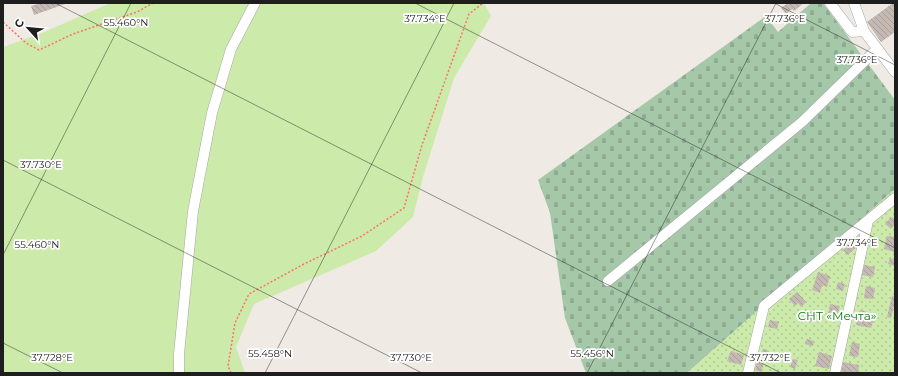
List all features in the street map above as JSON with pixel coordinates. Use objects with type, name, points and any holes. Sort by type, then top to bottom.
[{"type":"street","points":[[180,373],[179,354],[193,211],[212,113],[231,49],[255,3]]},
{"type":"street","points":[[830,3],[852,32],[864,31]]},
{"type":"street","points":[[854,3],[864,31],[895,72]]},
{"type":"street","points":[[608,281],[802,122],[877,49]]},
{"type":"street","points":[[748,373],[764,306],[895,198]]},
{"type":"street","points":[[835,373],[868,221]]},
{"type":"path","points":[[3,22],[26,43],[39,50],[73,34],[136,12],[153,3]]},
{"type":"path","points":[[231,373],[228,366],[235,322],[249,294],[304,264],[362,236],[404,208],[422,145],[466,21],[469,14],[483,3]]},
{"type":"green space","points":[[110,3],[484,3],[491,16],[454,78],[423,177],[413,217],[376,251],[254,304],[236,347],[245,373],[3,373],[3,47],[42,33]]},
{"type":"green space","points":[[811,3],[823,3],[895,100],[895,189],[687,373],[586,373],[565,318],[550,213],[538,180],[766,16],[778,32]]},
{"type":"green space","name":"СНТ «Мечта»","points":[[895,189],[895,373],[687,373]]},
{"type":"building","points":[[41,3],[68,3],[34,15],[31,6]]},
{"type":"building","points":[[788,3],[804,3],[794,11],[792,9],[786,14],[781,8]]},
{"type":"building","points":[[895,3],[895,32],[881,42],[867,22]]},
{"type":"building","points":[[891,217],[895,219],[895,224],[891,229],[885,224]]},
{"type":"building","points":[[887,236],[895,237],[895,252],[884,249]]},
{"type":"building","points":[[857,238],[861,243],[848,255],[843,250]]},
{"type":"building","points":[[890,258],[895,259],[895,266],[888,264]]},
{"type":"building","points":[[864,265],[875,267],[873,277],[862,275]]},
{"type":"building","points":[[818,272],[830,276],[827,287],[822,285],[820,293],[812,290]]},
{"type":"building","points":[[838,282],[845,284],[843,291],[836,289]]},
{"type":"building","points":[[866,286],[875,288],[873,299],[864,298]]},
{"type":"building","points":[[797,292],[806,302],[801,307],[798,303],[795,306],[789,299]]},
{"type":"building","points":[[892,296],[895,297],[895,301],[891,318],[887,317]]},
{"type":"building","points":[[830,304],[840,306],[837,317],[828,315]]},
{"type":"building","points":[[860,310],[875,314],[871,328],[856,325]]},
{"type":"building","points":[[810,312],[817,313],[815,322],[808,320]]},
{"type":"building","points":[[770,320],[779,322],[777,329],[768,327]]},
{"type":"building","points":[[807,339],[814,341],[813,346],[805,344]]},
{"type":"building","points":[[852,342],[860,344],[858,357],[849,356]]},
{"type":"building","points":[[763,349],[769,351],[767,359],[760,357]]},
{"type":"building","points":[[731,351],[744,355],[741,365],[727,361]]},
{"type":"building","points":[[819,352],[832,356],[829,369],[815,366]]},
{"type":"building","points":[[793,359],[798,360],[795,369],[790,367]]},
{"type":"building","points":[[757,362],[764,364],[761,372],[755,370]]},
{"type":"building","points":[[843,362],[859,365],[858,371],[864,373],[841,373]]}]
